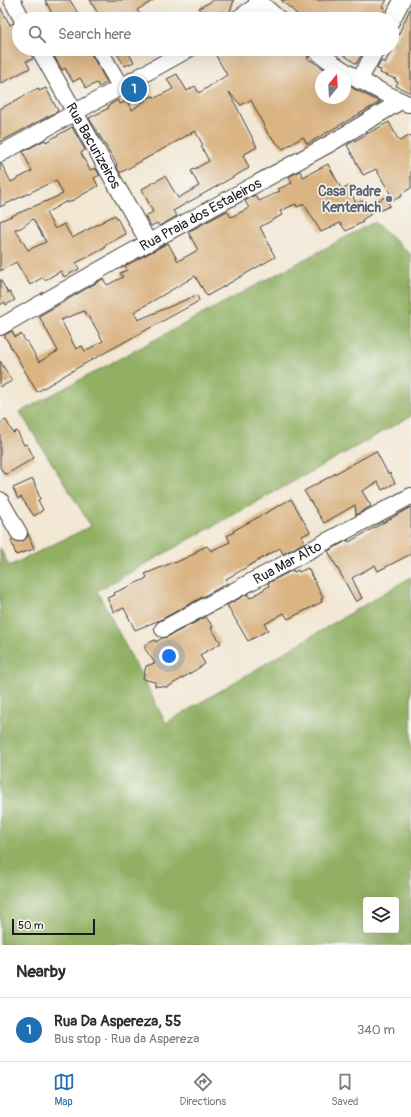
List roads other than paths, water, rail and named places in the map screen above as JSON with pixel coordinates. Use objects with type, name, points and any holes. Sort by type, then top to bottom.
[{"type":"street","points":[[12,0],[18,12]]},
{"type":"street","points":[[396,12],[402,0]]},
{"type":"street","points":[[246,12],[259,2],[271,12]]},
{"type":"street","name":"Rua Bacurizeiros","points":[[43,56],[149,243]]},
{"type":"street","points":[[103,56],[121,88]]},
{"type":"street","points":[[0,154],[177,56]]},
{"type":"street","points":[[323,56],[342,71],[359,81],[406,103]]},
{"type":"street","points":[[359,81],[372,56]]},
{"type":"street","name":"Rua Praia dos Estaleiros","points":[[0,327],[149,243],[406,103]]},
{"type":"street","name":"Rua Mar Alto","points":[[163,629],[411,496]]},
{"type":"street","points":[[0,500],[19,533]]},
{"type":"place","name":"Rua Da Aspereza, 55","points":[[134,89]]},
{"type":"place","name":"Casa Padre Kentenich","points":[[389,199]]}]
